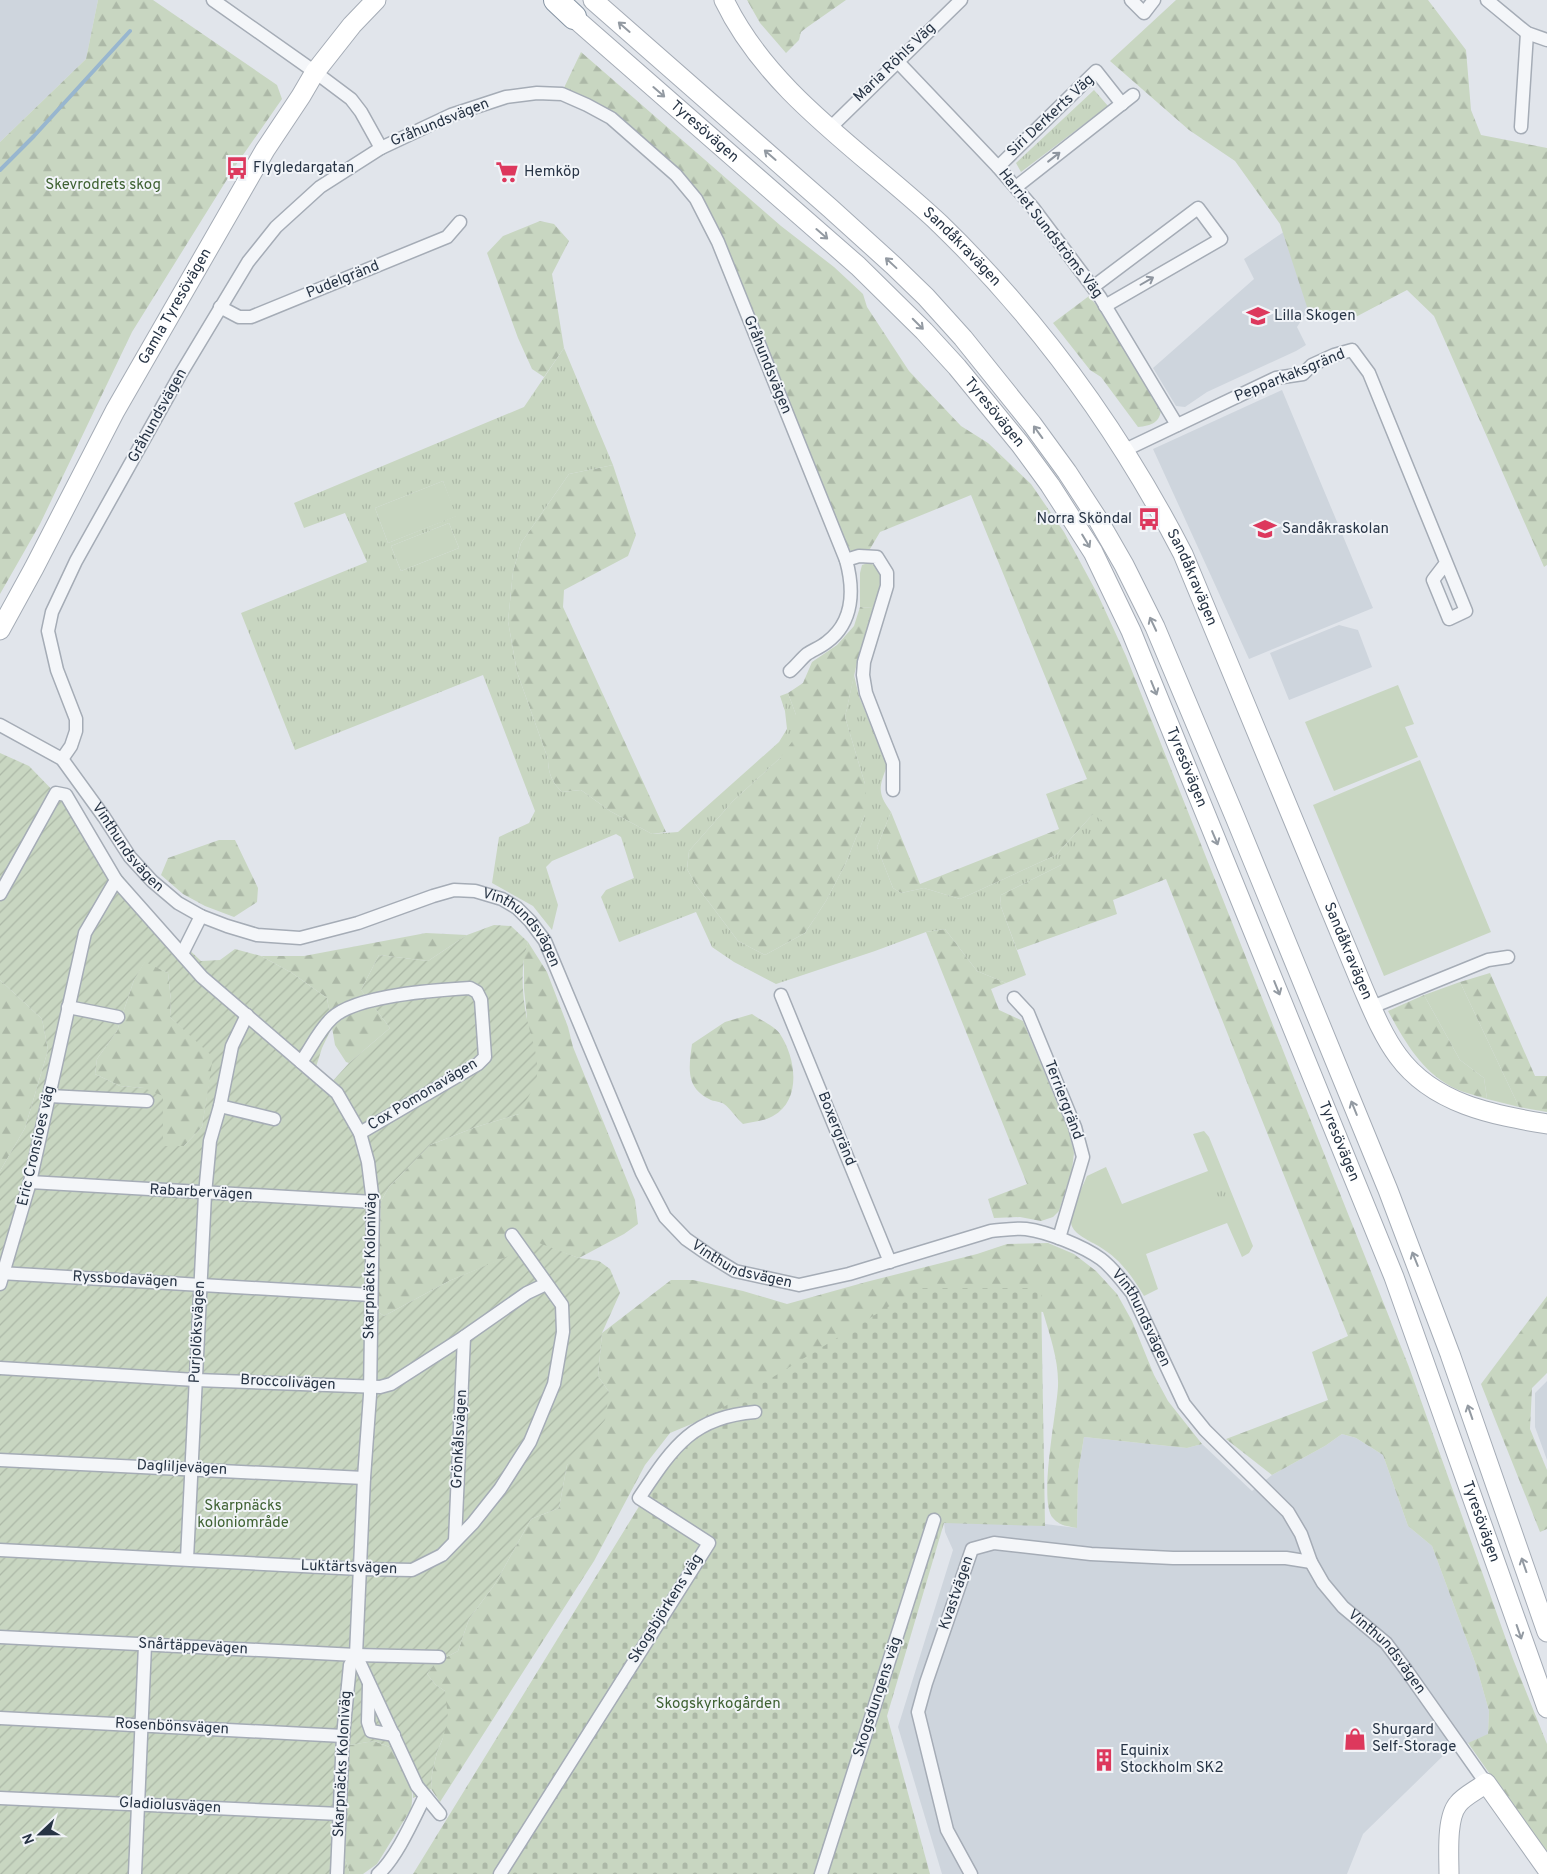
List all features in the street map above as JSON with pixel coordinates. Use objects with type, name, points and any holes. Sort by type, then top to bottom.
[{"type":"highway","name":"Tyresövägen","points":[[556,0],[574,17]]},
{"type":"main road","name":"Gamla Tyresövägen","points":[[0,630],[34,568],[114,411],[265,150],[316,72],[352,25],[376,0]]},
{"type":"main road","points":[[552,0],[574,17]]},
{"type":"main road","name":"Tyresövägen","points":[[593,0],[830,208],[926,297],[963,338],[1027,417],[1067,472],[1124,565],[1155,627],[1388,1190],[1450,1354],[1547,1632]]},
{"type":"main road","name":"Sandåkravägen","points":[[724,0],[740,29],[771,70],[793,95],[940,224],[1027,316],[1087,395],[1125,450],[1163,515],[1183,554],[1372,1007],[1385,1036],[1398,1057],[1429,1086],[1447,1097],[1499,1116],[1547,1124]]},
{"type":"main road","name":"Tyresövägen","points":[[574,17],[851,260],[924,331],[988,403],[1020,444],[1055,492],[1093,552],[1131,631],[1388,1260],[1547,1708]]},
{"type":"main road","points":[[1449,1874],[1450,1826],[1453,1812],[1458,1803],[1486,1783]]},
{"type":"main road","name":"Vinthundsvägen","points":[[1486,1783],[1547,1869]]},
{"type":"street","points":[[213,0],[316,72],[351,99],[366,119],[381,148]]},
{"type":"street","name":"Maria Röhls Väg","points":[[830,128],[961,0]]},
{"type":"street","points":[[1131,0],[1144,13],[1154,0]]},
{"type":"street","points":[[1488,0],[1527,33],[1547,40]]},
{"type":"street","points":[[1521,127],[1527,33]]},
{"type":"street","name":"Harriet Sundströms Väg","points":[[898,62],[1016,187],[1105,306],[1178,425]]},
{"type":"street","name":"Siri Derkerts Väg","points":[[998,167],[1096,71],[1122,104]]},
{"type":"street","name":"Gråhundsvägen","points":[[62,760],[71,746],[76,731],[76,719],[57,670],[48,631],[52,612],[76,561],[180,375],[248,262],[276,227],[320,187],[381,148],[467,109],[506,97],[537,92],[562,94],[587,105],[611,118],[637,139],[676,175],[696,199],[718,242],[850,573],[851,594],[848,614],[840,630],[828,642],[806,655],[790,671]]},
{"type":"street","name":"Siri Derkerts Väg","points":[[1016,187],[1133,95]]},
{"type":"street","points":[[1092,287],[1198,208],[1221,239],[1105,306]]},
{"type":"street","name":"Pudelgränd","points":[[220,307],[239,317],[251,317],[447,237],[460,222]]},
{"type":"street","name":"Pepparkaksgränd","points":[[1125,450],[1276,378],[1302,374],[1312,365],[1334,355],[1352,350],[1369,373],[1446,563]]},
{"type":"street","points":[[846,560],[859,556],[877,557],[887,573],[887,586],[864,662],[863,675],[866,693],[893,763],[894,790]]},
{"type":"street","name":"Vinthundsvägen","points":[[0,725],[62,760],[104,817],[130,857],[152,882],[178,902],[201,916],[227,926],[257,934],[300,938],[358,923],[454,890],[475,891],[502,899],[517,908],[530,921],[545,941],[642,1173],[665,1217],[686,1239],[735,1271],[800,1286],[890,1262],[991,1231],[1026,1229],[1059,1238],[1101,1259],[1132,1293],[1184,1404],[1205,1430],[1288,1512],[1301,1534],[1310,1562],[1323,1583],[1343,1607],[1386,1643],[1486,1783]]},
{"type":"street","name":"Skarpnäcks Koloniväg","points":[[0,894],[56,794],[66,795],[90,832],[116,880],[202,976],[337,1093],[360,1133],[368,1162],[373,1202],[370,1388],[356,1655],[350,1665],[343,1736],[337,1874]]},
{"type":"street","name":"Eric Cronsioes väg","points":[[1,1277],[30,1182],[84,934],[116,880]]},
{"type":"street","points":[[182,954],[201,916]]},
{"type":"street","points":[[1372,1007],[1488,960],[1508,957]]},
{"type":"street","name":"Cox Pomonavägen","points":[[302,1062],[320,1032],[332,1018],[344,1009],[378,999],[418,991],[470,988],[477,992],[481,1000],[485,1057],[478,1064],[360,1133]]},
{"type":"street","name":"Boxergränd","points":[[781,995],[890,1262]]},
{"type":"street","name":"Terriergränd","points":[[1014,998],[1028,1013],[1075,1128],[1083,1157],[1059,1238]]},
{"type":"street","points":[[68,1007],[118,1017]]},
{"type":"street","name":"Purjolöksvägen","points":[[187,1559],[204,1194],[210,1141],[220,1106],[232,1046],[247,1015]]},
{"type":"street","points":[[49,1096],[147,1101]]},
{"type":"street","points":[[220,1106],[274,1119]]},
{"type":"street","name":"Rabarbervägen","points":[[30,1182],[204,1194],[373,1202]]},
{"type":"street","name":"Luktärtsvägen","points":[[0,1550],[360,1569],[412,1570],[442,1555],[473,1523],[500,1489],[530,1442],[554,1384],[564,1332],[562,1306],[512,1236]]},
{"type":"street","name":"Ryssbodavägen","points":[[1,1277],[200,1285],[371,1295]]},
{"type":"street","name":"Broccolivägen","points":[[0,1368],[370,1388],[391,1384],[528,1293],[546,1284]]},
{"type":"street","name":"Grönkålsvägen","points":[[455,1540],[464,1337]]},
{"type":"street","name":"Skogsbjörkens väg","points":[[500,1874],[708,1543],[639,1498],[664,1460],[683,1440],[710,1422],[734,1414],[755,1412]]},
{"type":"street","name":"Dagliljevägen","points":[[0,1460],[364,1478]]},
{"type":"street","name":"Skogsdungens väg","points":[[821,1874],[934,1520]]},
{"type":"street","name":"Kvastvägen","points":[[971,1874],[946,1830],[918,1712],[926,1683],[972,1549],[994,1544],[1090,1554],[1173,1558],[1286,1558],[1310,1562]]},
{"type":"street","name":"Snårtäppevägen","points":[[0,1637],[356,1655]]},
{"type":"street","points":[[135,1874],[145,1645]]},
{"type":"street","points":[[439,1657],[356,1655],[417,1786],[440,1814]]},
{"type":"street","points":[[369,1682],[368,1722],[371,1731],[394,1735]]},
{"type":"street","name":"Rosenbönsvägen","points":[[0,1718],[343,1736]]},
{"type":"street","points":[[378,1874],[384,1869],[402,1841],[426,1796]]},
{"type":"street","name":"Gladiolusvägen","points":[[0,1798],[340,1814]]},
{"type":"shaded area","points":[[0,0],[98,0],[86,59],[0,142]]},
{"type":"shaded area","name":"Lilla Skogen","points":[[1303,219],[1308,310],[1297,327],[1306,345],[1207,392],[1185,407],[1176,406],[1153,368],[1254,279],[1244,259]]},
{"type":"shaded area","name":"Sandåkraskolan","points":[[1282,390],[1373,608],[1249,659],[1153,449]]},
{"type":"shaded area","points":[[1339,625],[1358,630],[1372,667],[1289,700],[1270,653]]},
{"type":"shaded area","points":[[1547,1381],[1547,1460],[1535,1427],[1535,1393]]},
{"type":"shaded area","points":[[1342,1434],[1356,1438],[1383,1455],[1408,1526],[1432,1546],[1476,1665],[1489,1711],[1488,1735],[1447,1752],[1363,1834],[1347,1874],[942,1874],[898,1727],[953,1550],[945,1532],[944,1522],[1045,1524],[1077,1528],[1078,1473],[1084,1437],[1187,1448],[1202,1444],[1252,1491],[1272,1475],[1325,1446]]},
{"type":"green space","name":"Skevrodrets skog","points":[[98,0],[153,0],[277,85],[282,99],[236,165],[132,332],[40,524],[0,594],[0,142],[86,59]]},
{"type":"green space","points":[[747,0],[846,0],[801,32],[799,40],[786,53],[760,23]]},
{"type":"green space","points":[[1176,0],[1428,0],[1466,50],[1471,110],[1481,135],[1547,148],[1547,565],[1544,567],[1434,316],[1407,290],[1348,321],[1308,310],[1280,224],[1235,161],[1189,130],[1110,61]]},
{"type":"green space","points":[[581,52],[781,226],[834,267],[863,294],[867,307],[909,371],[961,426],[988,443],[1031,484],[1064,532],[1098,595],[1126,656],[1409,1367],[1513,1659],[1547,1744],[1547,1855],[1468,1743],[1488,1734],[1489,1711],[1476,1665],[1432,1546],[1408,1526],[1383,1455],[1356,1438],[1342,1434],[1325,1446],[1272,1475],[1226,1439],[1328,1400],[1312,1352],[1348,1336],[1166,879],[1113,900],[1117,914],[1017,950],[1000,904],[1001,895],[1061,865],[1093,814],[1056,855],[960,899],[924,888],[901,893],[893,888],[877,847],[891,812],[920,884],[1059,829],[1046,794],[1087,779],[971,495],[880,532],[870,549],[852,552],[846,546],[708,208],[692,186],[669,164],[562,92]]},
{"type":"green space","points":[[1094,90],[1108,106],[1021,172],[1016,163]]},
{"type":"green space","points":[[540,221],[554,224],[569,241],[552,274],[564,348],[544,377],[532,369],[518,338],[487,253],[503,236]]},
{"type":"green space","points":[[1089,296],[1161,408],[1161,413],[1157,420],[1147,426],[1138,427],[1101,377],[1090,370],[1053,323]]},
{"type":"green space","points":[[564,348],[613,465],[569,474],[521,543],[513,572],[508,621],[517,672],[548,759],[553,781],[562,792],[581,790],[610,811],[652,834],[678,832],[779,742],[787,729],[785,711],[780,696],[788,693],[796,715],[797,735],[780,758],[733,801],[689,851],[687,869],[696,885],[738,941],[765,955],[805,933],[826,901],[845,865],[865,815],[865,784],[845,717],[854,675],[859,696],[887,766],[882,779],[881,795],[891,812],[877,847],[893,888],[901,893],[924,888],[960,899],[1056,855],[1093,814],[1104,822],[1061,865],[1001,895],[1000,904],[1026,975],[1006,983],[977,971],[945,929],[926,932],[776,984],[734,962],[712,947],[696,912],[619,942],[601,897],[606,890],[634,878],[621,837],[616,834],[552,861],[546,867],[558,905],[552,930],[533,906],[492,883],[499,837],[529,823],[535,811],[483,675],[295,750],[241,613],[367,562],[345,513],[304,528],[294,503],[524,407]],"holes":[[[443,481],[456,516],[388,543],[375,508]],[[449,523],[459,548],[401,571],[391,546]]]},
{"type":"green space","points":[[613,465],[636,535],[628,556],[564,590],[563,607],[666,832],[652,834],[610,811],[581,790],[562,792],[556,785],[551,777],[548,759],[517,672],[508,621],[513,572],[521,543],[569,474]]},
{"type":"green space","points":[[443,481],[457,516],[388,543],[375,508]]},
{"type":"green space","points":[[449,523],[459,548],[401,571],[391,546]]},
{"type":"green space","points":[[868,563],[878,566],[880,571],[880,587],[873,608],[860,607],[860,573],[862,565]]},
{"type":"green space","points":[[860,607],[873,608],[858,658],[845,717],[865,784],[865,815],[845,865],[826,901],[805,933],[765,955],[738,941],[696,885],[687,869],[689,851],[733,801],[780,758],[796,715],[788,693],[803,683],[812,662],[837,645],[854,626]]},
{"type":"green space","points":[[1398,685],[1414,724],[1405,727],[1418,757],[1334,791],[1305,722]]},
{"type":"green space","name":"Skarpnäcks koloniområde","points":[[0,753],[29,766],[61,799],[164,926],[201,961],[220,960],[235,949],[261,956],[292,973],[327,998],[332,1027],[316,1067],[331,1083],[349,1063],[390,1028],[361,990],[379,955],[428,961],[467,935],[494,925],[511,926],[528,942],[525,951],[523,990],[527,1019],[537,1060],[537,1075],[530,1095],[519,1114],[476,1127],[430,1145],[389,1187],[381,1201],[377,1311],[384,1316],[449,1281],[539,1243],[579,1258],[599,1261],[610,1269],[620,1293],[602,1333],[598,1376],[609,1392],[605,1420],[567,1465],[559,1508],[531,1519],[495,1584],[469,1619],[458,1651],[435,1663],[427,1674],[436,1685],[445,1691],[448,1718],[437,1752],[431,1789],[413,1798],[412,1783],[392,1748],[374,1741],[350,1745],[343,1852],[350,1874],[0,1874],[0,1171],[25,1128],[48,1050],[42,1019],[0,980]],"holes":[[[145,962],[168,973],[171,1000],[170,1017],[213,1057],[202,1127],[184,1146],[163,1146],[163,1096],[144,1088],[120,1086],[95,1074],[97,1059],[117,1031],[134,980]]]},
{"type":"green space","points":[[1420,760],[1491,932],[1384,976],[1313,805]]},
{"type":"green space","points":[[219,840],[235,840],[258,888],[257,902],[234,917],[205,906],[183,894],[161,875],[168,858]]},
{"type":"green space","points":[[945,929],[977,971],[1006,983],[991,989],[999,1010],[1023,1021],[1069,1131],[1074,1153],[1072,1170],[1059,1211],[1053,1217],[1041,1221],[1020,1217],[994,1218],[988,1199],[1027,1184],[926,932]]},
{"type":"green space","points":[[426,933],[467,935],[428,961],[379,955],[361,990],[390,1028],[349,1063],[346,1062],[335,1045],[327,998],[292,973],[261,956],[304,956]]},
{"type":"green space","points":[[528,942],[547,972],[568,1027],[573,1047],[635,1200],[638,1224],[624,1234],[579,1258],[539,1244],[449,1281],[384,1316],[377,1311],[381,1201],[389,1187],[430,1145],[476,1127],[519,1114],[527,1018],[524,989],[524,955]]},
{"type":"green space","points":[[145,961],[168,973],[171,1000],[170,1017],[214,1056],[202,1127],[184,1146],[163,1146],[144,1088],[120,1086],[95,1074],[97,1059],[117,1031],[134,980]]},
{"type":"green space","points":[[1490,973],[1535,1076],[1547,1076],[1547,1112],[1519,1107],[1460,982]]},
{"type":"green space","points":[[0,980],[42,1019],[48,1050],[25,1128],[0,1171]]},
{"type":"green space","points":[[1460,982],[1519,1107],[1487,1099],[1484,1078],[1460,1060],[1424,995]]},
{"type":"green space","points":[[1424,995],[1460,1060],[1484,1078],[1487,1099],[1458,1090],[1439,1079],[1421,1062],[1400,1033],[1388,1011]]},
{"type":"green space","points":[[752,1014],[780,1034],[790,1055],[793,1078],[789,1100],[782,1109],[766,1119],[743,1124],[724,1104],[709,1099],[696,1089],[690,1076],[690,1061],[692,1044],[725,1022]]},
{"type":"green space","points":[[1204,1131],[1209,1137],[1253,1246],[1249,1253],[1242,1257],[1227,1223],[1146,1254],[1158,1289],[1144,1296],[1130,1275],[1114,1257],[1075,1231],[1071,1223],[1074,1206],[1087,1176],[1106,1167],[1122,1204],[1208,1171],[1193,1134]]},
{"type":"green space","points":[[1225,1178],[1234,1201],[1219,1207],[1210,1184]]},
{"type":"green space","points":[[1048,1243],[1074,1254],[1096,1271],[1117,1294],[1132,1321],[1154,1375],[1168,1401],[1202,1444],[1187,1448],[1084,1437],[1078,1473],[1077,1528],[1058,1523],[1053,1518],[1049,1509],[1047,1494],[1058,1377],[1054,1349],[1043,1312],[979,1304],[670,1433],[645,1465],[594,1561],[440,1802],[431,1789],[437,1752],[443,1738],[445,1691],[436,1685],[427,1674],[435,1663],[458,1651],[469,1619],[495,1584],[531,1519],[559,1508],[567,1465],[609,1392],[598,1376],[602,1333],[671,1280],[693,1280],[743,1291],[787,1304],[977,1254],[1007,1244]]},
{"type":"green space","name":"Skogskyrkogården","points":[[919,1288],[1041,1288],[1045,1526],[944,1523],[887,1716],[930,1874],[413,1874],[686,1430]]},
{"type":"green space","points":[[1547,1296],[1547,1373],[1532,1388],[1530,1429],[1547,1470],[1547,1529],[1540,1532],[1481,1384]]},
{"type":"green space","points":[[374,1741],[392,1748],[405,1770],[412,1791],[411,1809],[377,1864],[363,1874],[350,1874],[343,1852],[350,1745]]},
{"type":"waterway","points":[[0,170],[34,136],[130,31]]},
{"type":"place","name":"Flygledargatan","points":[[237,168]]},
{"type":"place","name":"Hemköp","points":[[507,172]]},
{"type":"place","name":"Lilla Skogen","points":[[1258,316]]},
{"type":"place","name":"Norra Sköndal","points":[[1149,519]]},
{"type":"place","name":"Sandåkraskolan","points":[[1265,529]]},
{"type":"place","name":"Shurgard Self-Storage","points":[[1355,1739]]},
{"type":"place","name":"Equinix Stockholm SK2","points":[[1104,1760]]}]
